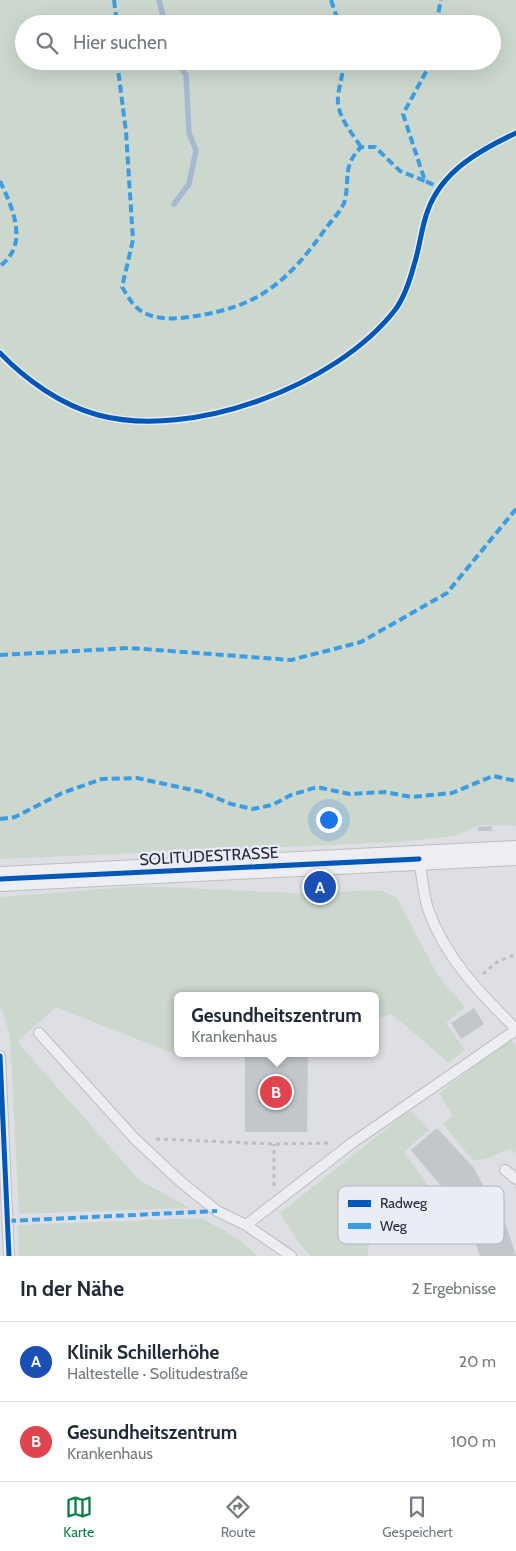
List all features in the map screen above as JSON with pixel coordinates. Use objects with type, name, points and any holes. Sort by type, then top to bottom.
[{"type":"street","name":"SOLITUDESTRASSE","points":[[0,879],[516,853]]},
{"type":"lane","points":[[246,1225],[352,1143],[516,1029],[471,984],[454,961],[427,907],[419,859]]},
{"type":"lane","points":[[39,1033],[135,1138],[181,1182],[217,1211],[246,1225],[291,1256]]},
{"type":"lane","points":[[0,1056],[9,1256]]},
{"type":"lane","points":[[505,1170],[516,1178]]},
{"type":"path","points":[[471,984],[497,962],[516,954]]},
{"type":"path","points":[[135,1138],[274,1144],[352,1143]]},
{"type":"path","points":[[274,1144],[274,1203]]},
{"type":"shaded area","points":[[0,0],[516,0],[516,826],[480,825],[454,836],[398,842],[0,859]]},
{"type":"shaded area","points":[[141,886],[313,894],[367,890],[383,891],[397,898],[438,976],[465,1007],[446,1023],[465,1050],[449,1063],[392,1014],[379,1018],[379,992],[174,992],[174,1054],[56,1007],[19,1040],[20,1045],[139,1180],[190,1208],[19,1214],[10,1035],[0,1004],[0,897]]},
{"type":"shaded area","points":[[510,1040],[516,1045],[516,1153],[511,1149],[489,1158],[473,1160],[443,1124],[453,1116],[439,1093]]},
{"type":"shaded area","points":[[410,1110],[429,1130],[404,1152],[429,1186],[338,1186],[338,1244],[369,1244],[367,1256],[311,1256],[300,1245],[280,1213]]},
{"type":"shaded area","points":[[202,1218],[241,1241],[258,1256],[19,1256],[18,1225]]},
{"type":"building","points":[[492,826],[492,831],[478,831],[478,827]]},
{"type":"building","points":[[474,1008],[484,1024],[461,1039],[451,1023]]},
{"type":"building","points":[[245,1057],[308,1057],[307,1132],[245,1132]]},
{"type":"building","points":[[437,1128],[473,1167],[484,1186],[441,1186],[411,1150]]},
{"type":"building","points":[[504,1223],[516,1256],[480,1256],[476,1244],[504,1244]]},
{"type":"waterway","points":[[159,0],[163,15]]},
{"type":"waterway","points":[[174,204],[189,184],[196,150],[189,133],[186,75],[182,70]]},
{"type":"marked path","points":[[114,0],[116,15]]},
{"type":"marked path","points":[[331,0],[336,15]]},
{"type":"marked path","points":[[438,15],[441,0]]},
{"type":"marked path","points":[[118,70],[126,132],[133,240],[122,287],[135,306],[148,315],[180,318],[219,311],[239,305],[272,288],[299,262],[342,207],[345,200],[349,166],[351,160],[361,147],[375,147],[400,171],[425,181]]},
{"type":"marked path","points":[[343,70],[339,92],[339,110],[345,124],[361,147]]},
{"type":"marked path","points":[[427,70],[403,114],[425,181],[439,187]]},
{"type":"marked path","points":[[0,181],[16,225],[14,247],[9,257],[0,266]]},
{"type":"marked path","points":[[0,655],[130,648],[291,660],[361,642],[447,593],[516,509]]},
{"type":"marked path","points":[[0,819],[15,817],[62,793],[102,779],[137,778],[202,792],[231,804],[253,809],[272,805],[291,795],[317,787],[350,794],[385,792],[411,797],[452,793],[493,776],[516,781]]},
{"type":"marked path","points":[[8,1221],[217,1211]]},
{"type":"cycle path","points":[[0,353],[33,382],[71,405],[98,415],[135,421],[176,420],[218,413],[260,400],[300,383],[337,362],[369,337],[395,310],[411,277],[424,224],[434,196],[464,163],[516,133]]},
{"type":"cycle path","points":[[0,879],[419,859]]},
{"type":"cycle path","points":[[0,1056],[9,1256]]},
{"type":"place","name":"Klinik Schillerhöhe","points":[[320,887]]},
{"type":"place","name":"Gesundheitszentrum","points":[[276,1092]]}]
